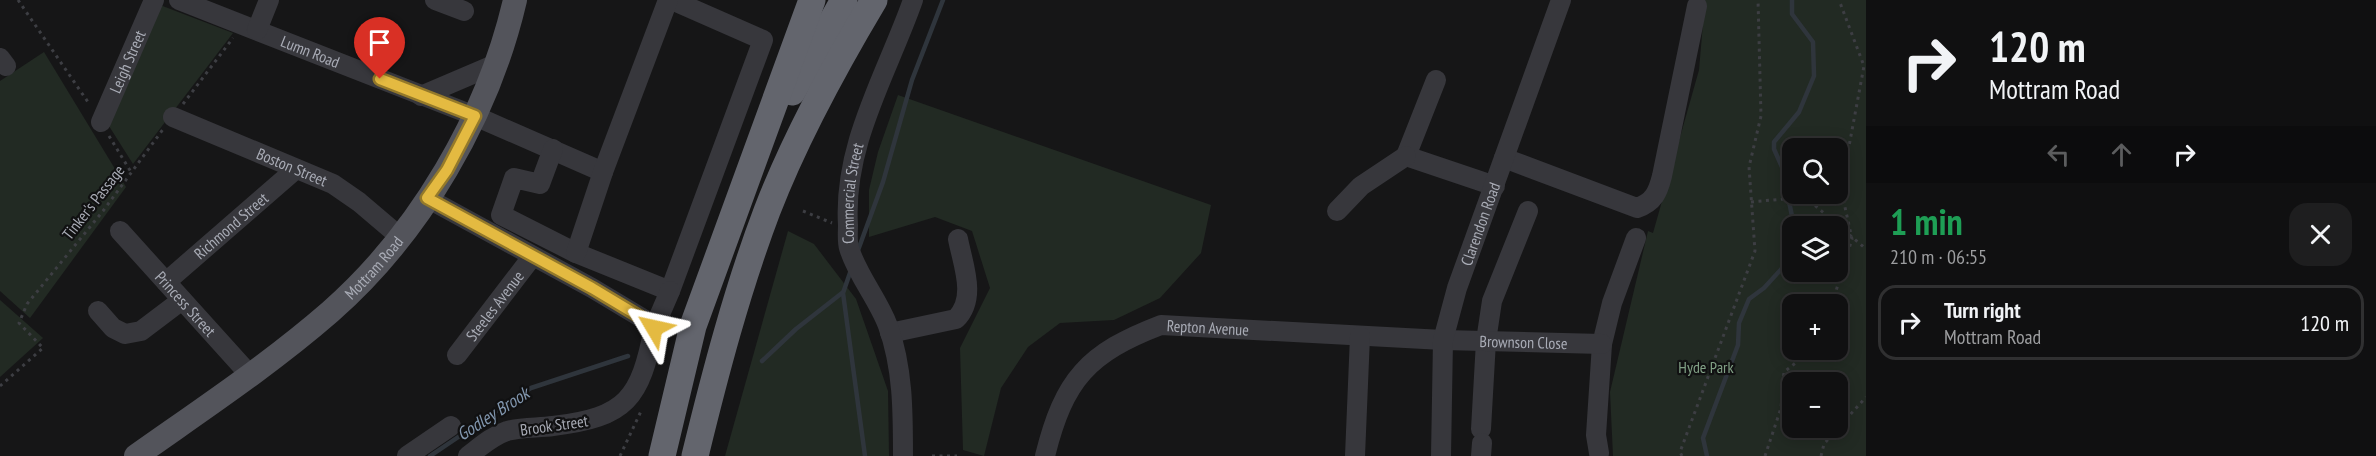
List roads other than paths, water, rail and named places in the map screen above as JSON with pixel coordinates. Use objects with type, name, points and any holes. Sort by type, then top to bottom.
[{"type":"highway","points":[[662,456],[693,326],[812,0]]},
{"type":"highway","points":[[750,166],[844,0]]},
{"type":"highway","points":[[695,456],[717,368],[767,211],[810,116],[874,0]]},
{"type":"main road","name":"Mottram Road","points":[[136,456],[250,375],[330,312],[367,276],[447,170],[475,116],[496,64],[515,0]]},
{"type":"street","name":"Leigh Street","points":[[101,122],[154,0]]},
{"type":"street","name":"Lumn Road","points":[[179,0],[475,116],[603,172]]},
{"type":"street","points":[[250,27],[269,0]]},
{"type":"street","points":[[435,0],[464,10]]},
{"type":"street","points":[[576,253],[603,172],[670,0]]},
{"type":"street","name":"Brook Street","points":[[468,456],[507,431],[594,420],[626,402],[642,380],[654,328],[670,291],[763,40],[670,0]]},
{"type":"street","name":"Commercial Street","points":[[903,456],[902,384],[890,333],[849,248],[846,205],[852,165],[865,116],[913,0]]},
{"type":"street","name":"Clarendon Road","points":[[1441,456],[1443,340],[1458,288],[1561,0]]},
{"type":"street","points":[[1504,158],[1637,208],[1649,204],[1658,192],[1668,152],[1697,6]]},
{"type":"street","points":[[421,96],[496,64]]},
{"type":"street","points":[[1337,211],[1361,186],[1406,156],[1437,80]]},
{"type":"street","name":"Boston Street","points":[[173,117],[333,184],[359,202],[399,236]]},
{"type":"street","points":[[553,149],[540,184],[514,178],[501,215],[576,253],[670,291]]},
{"type":"street","points":[[1406,156],[1495,186]]},
{"type":"street","name":"Richmond Street","points":[[166,282],[296,169]]},
{"type":"street","points":[[427,198],[592,288],[642,318],[654,328]]},
{"type":"street","points":[[1481,443],[1486,341],[1492,301],[1528,211]]},
{"type":"street","name":"Princess Street","points":[[120,231],[250,375]]},
{"type":"street","points":[[1599,453],[1596,435],[1602,344],[1612,303],[1636,238]]},
{"type":"street","points":[[890,333],[956,319],[964,311],[968,295],[958,239]]},
{"type":"street","name":"Steeles Avenue","points":[[457,355],[532,257]]},
{"type":"street","points":[[98,312],[112,328],[125,334],[141,331],[182,300]]},
{"type":"street","name":"Repton Avenue","points":[[1045,456],[1054,416],[1081,371],[1123,340],[1161,324],[1443,340]]},
{"type":"street","points":[[1355,456],[1360,336]]},
{"type":"street","name":"Brownson Close","points":[[1443,340],[1602,344]]},
{"type":"street","points":[[407,456],[451,426]]},
{"type":"waterway","points":[[857,253],[883,182],[912,80],[943,0]]},
{"type":"waterway","points":[[1792,0],[1792,14],[1813,42],[1814,76],[1799,112],[1774,142],[1774,149],[1782,167],[1792,216]]},
{"type":"waterway","points":[[1707,456],[1703,438],[1738,345],[1739,323],[1749,299],[1764,288],[1782,268]]},
{"type":"waterway","points":[[851,270],[843,293],[865,456]]},
{"type":"waterway","name":"Godley Brook","points":[[762,361],[796,329],[842,293]]},
{"type":"waterway","name":"Godley Brook","points":[[430,456],[531,388],[628,356]]},
{"type":"park label","name":"Hyde Park","points":[[1706,367]]}]
